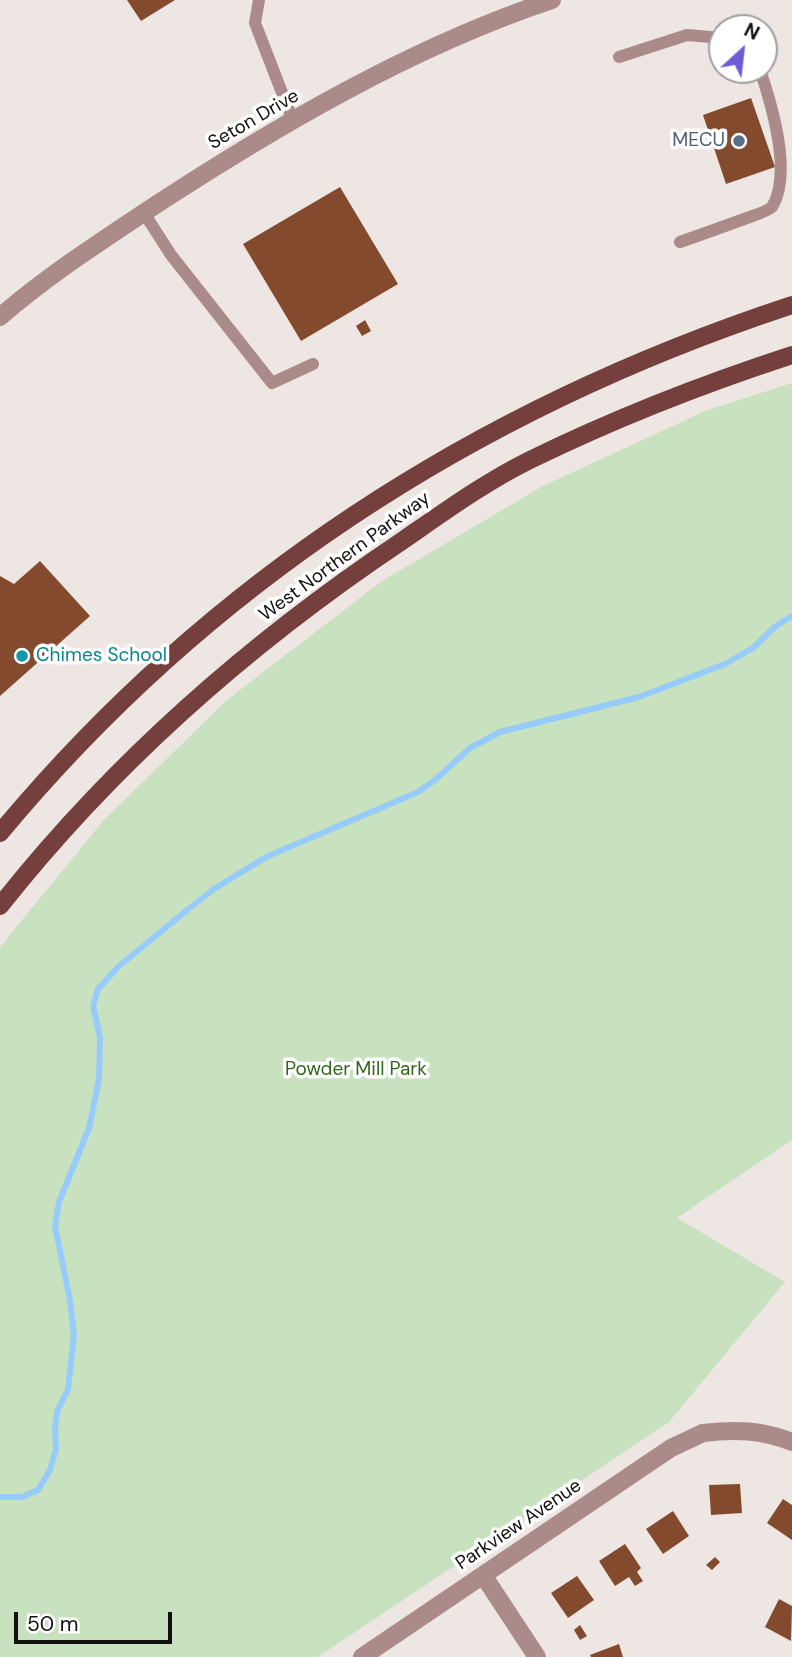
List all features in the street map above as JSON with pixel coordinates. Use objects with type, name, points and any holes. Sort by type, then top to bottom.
[{"type":"main road","name":"West Northern Parkway","points":[[0,833],[92,730],[178,650],[225,609],[362,509],[504,424],[724,328],[792,305]]},
{"type":"main road","name":"West Northern Parkway","points":[[0,906],[104,786],[195,701],[299,613],[453,504],[530,460],[663,401],[792,355]]},
{"type":"street","name":"Seton Drive","points":[[0,317],[30,291],[199,176],[293,121],[465,33],[552,0]]},
{"type":"street","name":"Parkview Avenue","points":[[362,1657],[671,1448],[703,1433],[733,1430],[760,1432],[792,1442]]},
{"type":"street","points":[[483,1575],[537,1657]]},
{"type":"lane","points":[[259,0],[255,23],[293,121]]},
{"type":"lane","points":[[619,57],[687,35],[708,37]]},
{"type":"lane","points":[[680,242],[771,209],[782,196],[789,180],[790,164],[787,146],[765,84]]},
{"type":"lane","points":[[144,213],[171,255],[272,383],[313,364]]},
{"type":"green space","name":"Powder Mill Park","points":[[792,383],[792,1140],[677,1218],[785,1282],[669,1422],[318,1657],[0,1657],[0,947],[103,821],[227,700],[382,581],[543,486],[705,411]]},
{"type":"building","points":[[127,0],[175,0],[141,21]]},
{"type":"building","name":"MECU","points":[[751,98],[775,167],[726,184],[703,115]]},
{"type":"building","points":[[340,187],[398,284],[301,341],[243,244]]},
{"type":"building","points":[[365,320],[371,331],[362,336],[356,326]]},
{"type":"building","name":"Chimes School","points":[[40,561],[90,616],[0,696],[0,576],[14,584]]},
{"type":"building","points":[[740,1484],[742,1513],[711,1515],[709,1485]]},
{"type":"building","points":[[783,1499],[792,1505],[792,1540],[767,1523]]},
{"type":"building","points":[[673,1511],[689,1536],[663,1554],[646,1529]]},
{"type":"building","points":[[625,1544],[641,1568],[637,1572],[643,1581],[635,1586],[629,1577],[615,1586],[599,1561]]},
{"type":"building","points":[[715,1557],[720,1562],[712,1570],[706,1565]]},
{"type":"building","points":[[577,1576],[594,1600],[568,1618],[551,1593]]},
{"type":"building","points":[[779,1599],[792,1606],[791,1641],[765,1627]]},
{"type":"building","points":[[580,1625],[587,1636],[580,1640],[574,1630]]},
{"type":"building","points":[[619,1644],[623,1657],[590,1655]]},
{"type":"waterway","points":[[0,1497],[22,1497],[38,1490],[50,1470],[56,1449],[55,1426],[58,1409],[68,1390],[74,1335],[55,1226],[59,1202],[89,1128],[99,1079],[100,1037],[93,1006],[98,989],[119,966],[186,911],[214,889],[266,857],[418,792],[470,748],[500,732],[639,697],[725,664],[753,648],[776,626],[792,616]]},
{"type":"place","name":"MECU","points":[[739,141]]},
{"type":"place","name":"Chimes School","points":[[22,656]]}]
